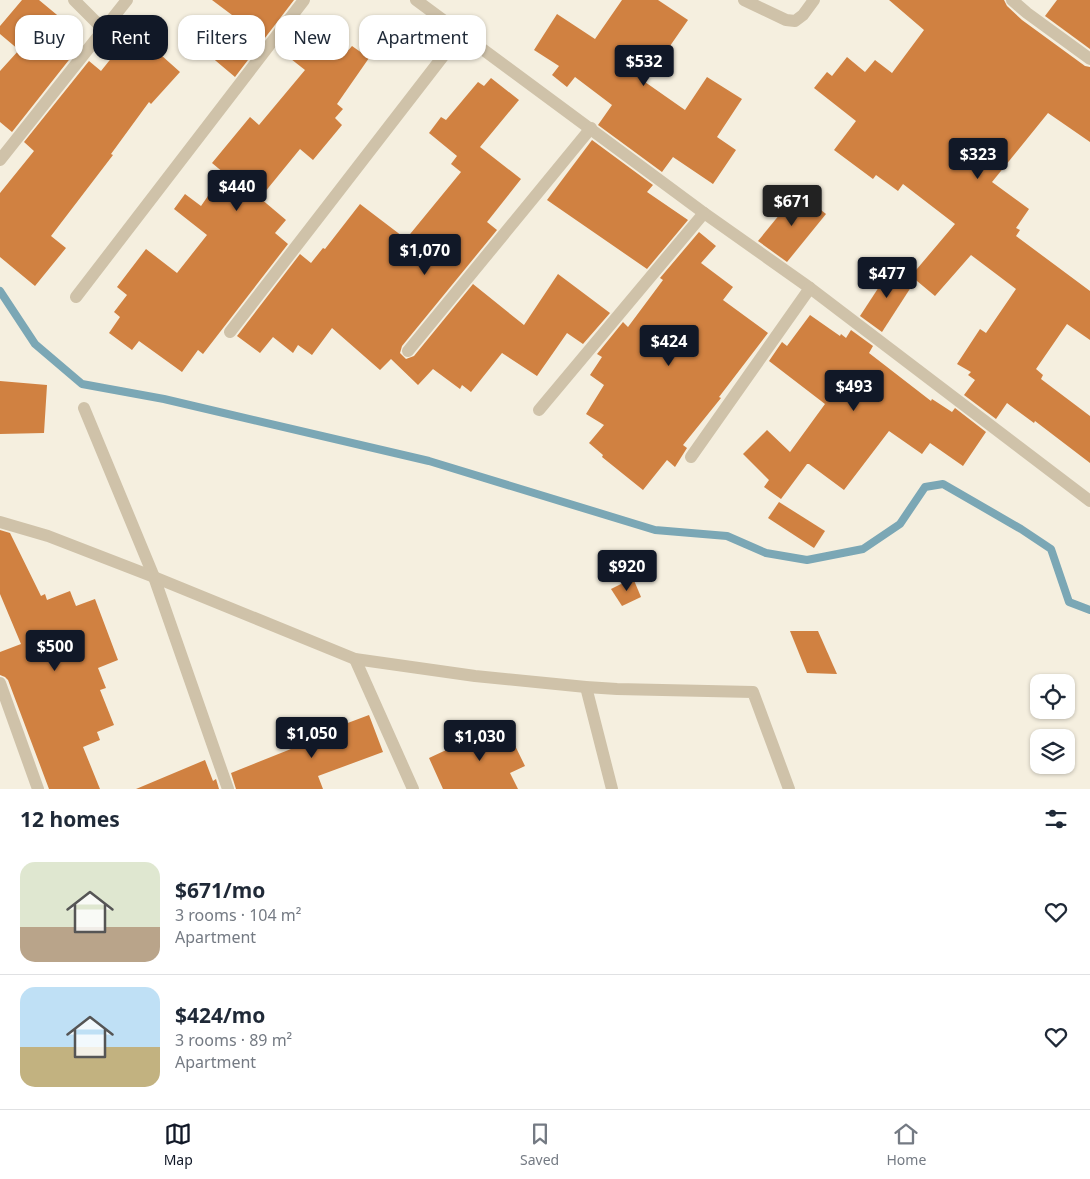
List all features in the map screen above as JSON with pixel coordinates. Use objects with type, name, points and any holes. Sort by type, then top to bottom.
[{"type":"street","points":[[74,0],[93,19]]},
{"type":"street","points":[[115,15],[127,0]]},
{"type":"street","points":[[76,297],[304,0]]},
{"type":"street","points":[[416,0],[436,15]]},
{"type":"street","points":[[744,0],[786,20],[795,21],[803,15],[814,0]]},
{"type":"street","points":[[1012,0],[1090,59]]},
{"type":"street","points":[[0,160],[93,42]]},
{"type":"street","points":[[486,51],[704,213],[810,288],[1090,501]]},
{"type":"street","points":[[230,332],[440,60]]},
{"type":"street","points":[[408,351],[591,128]]},
{"type":"street","points":[[539,410],[704,213]]},
{"type":"street","points":[[690,457],[810,288]]},
{"type":"street","points":[[84,408],[154,577],[228,789]]},
{"type":"street","points":[[0,522],[48,536],[355,659],[475,676],[617,690],[753,692],[789,789]]},
{"type":"street","points":[[355,659],[413,789]]},
{"type":"street","points":[[0,683],[38,789]]},
{"type":"street","points":[[586,687],[612,789]]},
{"type":"building","points":[[22,0],[39,0],[57,15],[15,15],[15,47],[0,34],[0,26]]},
{"type":"building","points":[[212,0],[294,0],[283,15],[275,15],[275,25],[265,38],[265,15],[232,15]]},
{"type":"building","points":[[622,0],[658,0],[688,20],[645,82],[685,110],[707,77],[742,99],[717,137],[736,150],[713,184],[673,157],[662,172],[598,125],[612,105],[575,77],[567,87],[552,75],[559,66],[534,50],[557,14],[595,39]]},
{"type":"building","points":[[889,0],[1004,0],[1007,6],[1022,20],[1085,66],[1090,67],[1090,142],[1048,113],[992,182],[1029,209],[1016,228],[1020,230],[1016,236],[1090,291],[1090,340],[1067,324],[1036,369],[1043,375],[1041,379],[1090,416],[1090,463],[1035,421],[1034,423],[1007,403],[996,419],[964,395],[975,380],[968,375],[971,372],[957,364],[980,329],[986,333],[1016,289],[971,255],[935,296],[911,276],[955,224],[903,184],[898,191],[876,175],[873,179],[834,150],[856,121],[814,88],[827,72],[832,76],[847,57],[865,72],[875,60],[892,73],[924,30]]},
{"type":"building","points":[[1057,0],[1090,0],[1090,49],[1045,16]]},
{"type":"building","points":[[352,46],[359,51],[359,60],[368,60],[337,104],[343,109],[335,118],[342,125],[313,160],[300,149],[260,198],[286,220],[275,233],[288,244],[203,354],[198,350],[182,372],[139,341],[132,350],[109,333],[120,317],[114,312],[127,295],[117,287],[146,249],[177,273],[207,235],[174,209],[185,194],[201,206],[224,173],[212,163],[250,117],[259,125],[305,70],[292,60],[349,60],[349,50]]},
{"type":"building","points":[[15,54],[15,60],[69,60],[12,132],[0,122],[0,71]]},
{"type":"building","points":[[110,60],[167,60],[180,72],[151,104],[149,102],[111,154],[113,155],[51,236],[66,248],[35,286],[0,257],[0,193],[34,151],[24,142],[89,61],[101,71]]},
{"type":"building","points":[[215,60],[248,60],[235,77]]},
{"type":"building","points":[[491,78],[519,100],[480,147],[521,179],[487,222],[497,230],[402,346],[400,353],[406,359],[414,356],[473,284],[524,325],[558,274],[610,313],[583,344],[567,333],[537,376],[502,353],[471,392],[462,385],[460,389],[433,369],[418,385],[391,359],[380,370],[332,328],[312,355],[298,345],[293,353],[273,337],[260,353],[237,336],[300,254],[311,263],[323,248],[325,249],[360,204],[406,239],[461,172],[451,164],[457,156],[429,133],[441,117],[446,120],[478,82],[484,86]]},
{"type":"building","points":[[592,140],[653,185],[647,192],[688,220],[647,269],[547,200]]},
{"type":"building","points":[[798,192],[826,214],[787,262],[758,241]]},
{"type":"building","points":[[699,232],[716,246],[701,263],[733,287],[723,300],[768,333],[719,397],[721,398],[683,445],[687,448],[675,467],[667,460],[643,490],[602,457],[603,455],[589,443],[604,425],[586,414],[604,385],[590,375],[602,357],[597,354],[623,322],[628,327],[663,280],[660,278]]},
{"type":"building","points":[[892,267],[915,281],[882,332],[860,316]]},
{"type":"building","points":[[810,315],[840,336],[841,334],[846,338],[851,330],[873,346],[869,353],[931,401],[932,399],[952,412],[955,408],[986,432],[963,466],[930,443],[922,454],[889,431],[844,490],[809,464],[807,464],[781,499],[764,487],[769,480],[743,454],[767,430],[790,452],[825,404],[769,361],[782,342],[787,346]]},
{"type":"building","points":[[0,381],[47,385],[44,433],[0,434]]},
{"type":"building","points":[[779,502],[825,531],[814,548],[768,518]]},
{"type":"building","points":[[0,530],[10,533],[41,596],[45,594],[47,600],[70,591],[76,606],[95,599],[118,660],[98,668],[106,688],[100,690],[114,725],[97,732],[100,740],[83,747],[100,789],[49,789],[8,680],[0,675],[0,652],[21,644],[0,594]]},
{"type":"building","points":[[633,578],[641,597],[622,606],[611,589]]},
{"type":"building","points":[[790,631],[818,631],[837,674],[807,673]]},
{"type":"building","points":[[369,715],[383,752],[318,776],[323,789],[236,789],[231,773],[306,743],[305,739]]},
{"type":"building","points":[[504,723],[525,766],[510,773],[518,789],[443,789],[429,758]]},
{"type":"building","points":[[205,760],[213,781],[216,779],[219,789],[136,789]]},
{"type":"waterway","points":[[0,291],[35,344],[82,384],[164,399],[429,461],[655,530],[727,536],[766,553],[807,560],[863,549],[900,524],[925,487],[943,484],[1021,529],[1051,549],[1069,602],[1090,610]]}]
